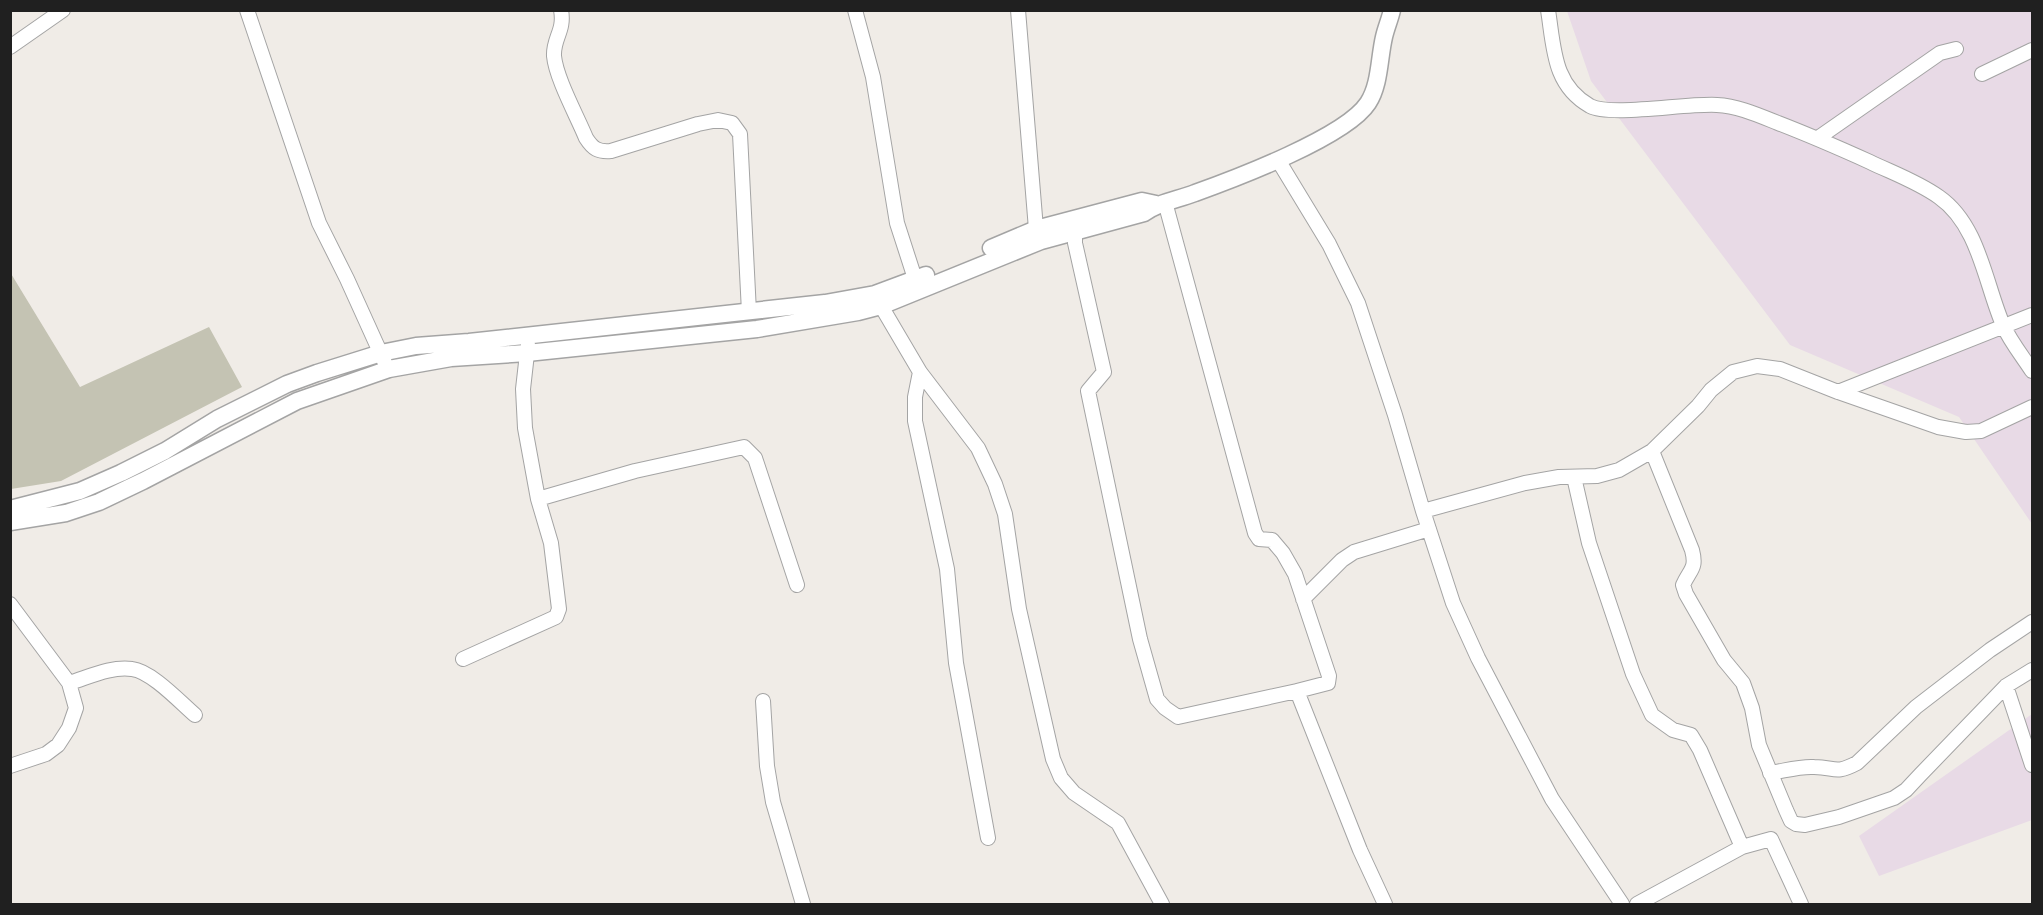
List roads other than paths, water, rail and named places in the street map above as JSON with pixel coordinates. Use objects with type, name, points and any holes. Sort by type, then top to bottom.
[{"type":"street","points":[[247,10],[319,223],[387,369]]},
{"type":"street","points":[[561,10],[563,22],[554,48],[557,69],[586,138],[593,148],[601,152],[611,151],[718,120],[732,123],[740,134],[749,312]]},
{"type":"street","points":[[855,10],[873,77],[897,224],[916,285]]},
{"type":"street","points":[[1018,10],[1036,229]]},
{"type":"street","points":[[916,285],[1036,229],[1075,226],[1144,213],[1161,203],[1194,194],[1278,160],[1353,120],[1369,103],[1392,10]]},
{"type":"street","points":[[1548,10],[1553,49],[1560,74],[1570,90],[1592,107],[1612,111],[1683,105],[1719,105],[1746,111],[1818,138],[1922,186],[1941,198],[1961,218],[1973,241],[2004,328],[2032,371]]},
{"type":"street","points":[[10,47],[61,11]]},
{"type":"street","points":[[1818,138],[1940,53],[1956,49]]},
{"type":"street","points":[[1982,74],[2032,50]]},
{"type":"street","points":[[1278,160],[1329,244],[1358,303],[1453,603],[1478,658],[1552,799],[1622,904]]},
{"type":"street","points":[[1075,226],[1075,243],[1104,372],[1088,391],[1140,639],[1157,699],[1178,717],[1328,683],[1329,676],[1295,574],[1283,553],[1272,540],[1259,539],[1255,533],[1161,203]]},
{"type":"street","points":[[10,522],[66,513],[99,502],[297,401],[387,369],[451,358],[526,353],[757,329],[858,312],[878,300],[1041,241],[1075,226]]},
{"type":"street","points":[[10,509],[80,491],[165,451],[217,419],[287,384],[338,365],[381,353],[416,346],[825,303],[878,300]]},
{"type":"street","points":[[878,300],[920,372],[978,448],[996,484],[1005,514],[1019,609],[1053,759],[1061,778],[1074,793],[1118,823],[1162,904]]},
{"type":"street","points":[[1838,392],[2032,315]]},
{"type":"street","points":[[463,659],[556,617],[558,603],[552,543],[538,499],[524,412],[523,389],[529,335]]},
{"type":"street","points":[[1423,511],[1525,483],[1559,477],[1597,476],[1618,470],[1652,451],[1711,390],[1734,372],[1757,366],[1780,369],[1938,427],[1966,432],[1980,432],[2032,407]]},
{"type":"street","points":[[920,372],[915,397],[915,421],[947,569],[956,663],[988,838]]},
{"type":"street","points":[[272,392],[281,409]]},
{"type":"street","points":[[538,499],[635,471],[744,447],[755,458],[797,585]]},
{"type":"street","points":[[1652,451],[1695,560],[1694,569],[1683,585],[1686,594],[1724,660],[1743,682],[1752,708],[1759,745],[1791,821],[1796,824],[1805,825],[1839,817],[1894,798],[1906,790],[2006,686],[2032,670]]},
{"type":"street","points":[[1574,477],[1589,543],[1633,674],[1652,714],[1673,730],[1691,735],[1700,750],[1742,847]]},
{"type":"street","points":[[1303,599],[1342,560],[1354,552],[1429,529]]},
{"type":"street","points":[[10,604],[69,683],[76,708],[69,728],[58,745],[46,754],[10,766]]},
{"type":"street","points":[[1770,773],[1813,767],[1835,771],[1846,769],[1857,763],[1916,707],[1990,650],[2032,622]]},
{"type":"street","points":[[69,683],[112,670],[142,671],[195,715]]},
{"type":"street","points":[[2006,686],[2032,758]]},
{"type":"street","points":[[1297,691],[1360,850],[1385,904]]},
{"type":"street","points":[[763,701],[767,766],[773,802],[803,904]]},
{"type":"street","points":[[1637,904],[1742,847],[1771,839],[1800,904]]}]
